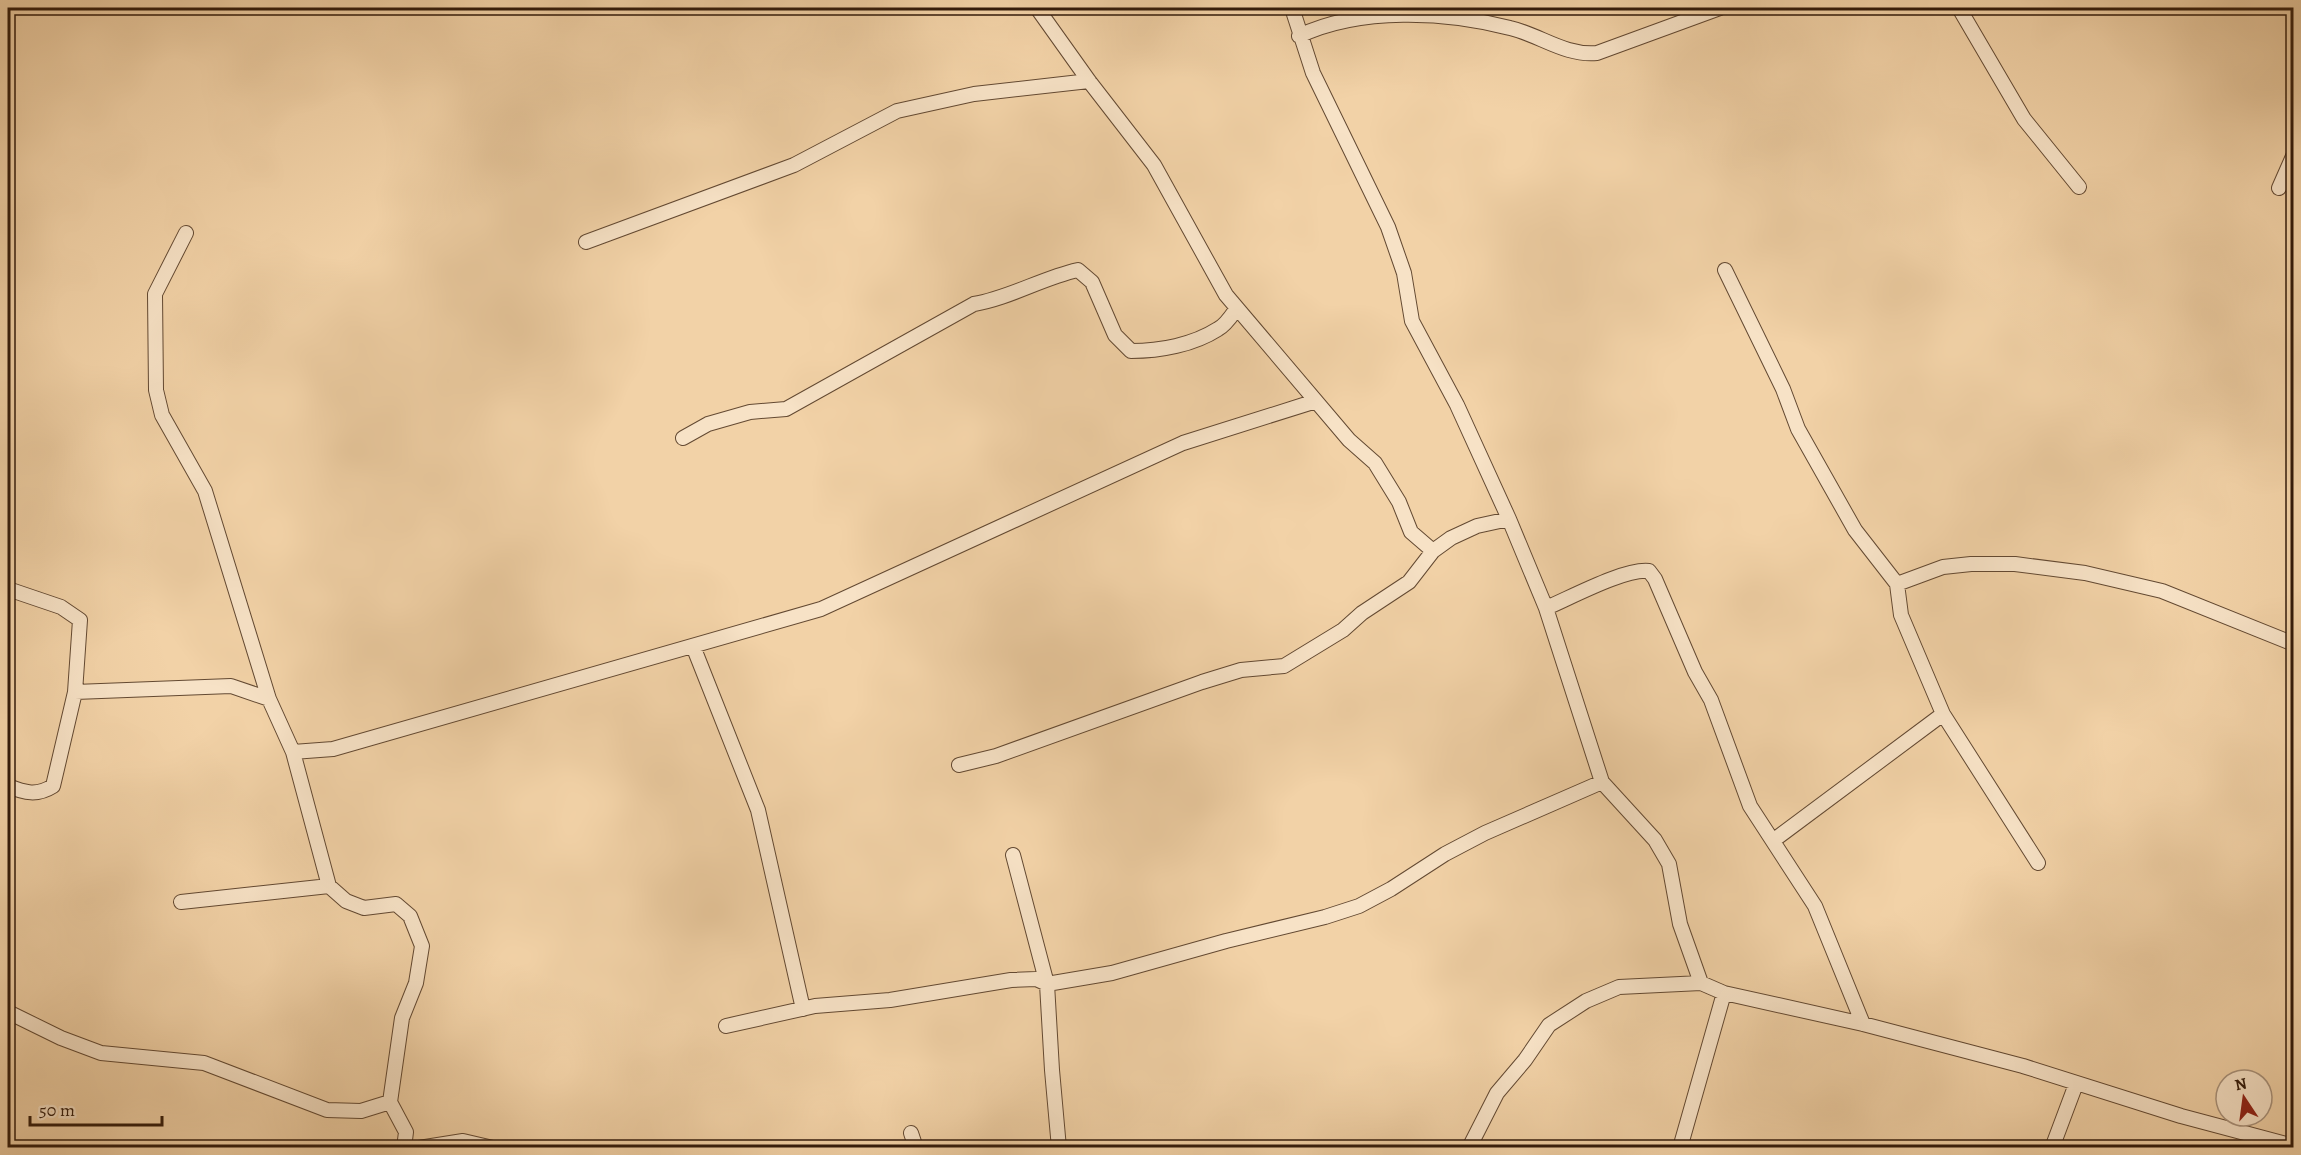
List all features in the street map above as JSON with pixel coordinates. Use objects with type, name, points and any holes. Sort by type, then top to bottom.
[{"type":"street","points":[[1037,8],[1089,81],[1154,165],[1226,295],[1349,440],[1375,463],[1399,502],[1411,532],[1433,551]]},
{"type":"street","points":[[1292,8],[1299,36],[1313,73],[1388,227],[1404,273],[1412,321],[1457,405],[1509,519],[1546,608],[1602,782],[1655,840],[1669,864],[1680,924],[1701,983]]},
{"type":"street","points":[[1299,36],[1320,26],[1368,16],[1433,15],[1512,28],[1570,51],[1585,54],[1597,53],[1720,8]]},
{"type":"street","points":[[1959,8],[2024,119],[2079,187]]},
{"type":"street","points":[[586,242],[794,165],[897,111],[974,94],[1089,81]]},
{"type":"street","points":[[2278,188],[2294,154]]},
{"type":"street","points":[[186,232],[155,294],[156,390],[162,415],[205,491],[269,699],[293,752],[328,886],[346,901],[364,908],[396,904],[410,916],[422,946],[416,982],[402,1018],[390,1102],[406,1132],[404,1148]]},
{"type":"street","points":[[683,438],[708,424],[750,412],[786,409],[974,304],[989,302],[1054,275],[1078,270],[1092,282],[1115,335],[1131,351],[1153,351],[1189,343],[1220,328],[1237,308]]},
{"type":"street","points":[[1725,270],[1784,389],[1798,429],[1855,530],[1897,584],[1901,615],[1943,714],[2038,863]]},
{"type":"street","points":[[293,752],[333,749],[821,609],[1183,443],[1316,400]]},
{"type":"street","points":[[959,765],[996,756],[1241,670],[1284,666],[1343,630],[1362,613],[1409,582],[1433,551],[1451,538],[1477,526],[1509,519]]},
{"type":"street","points":[[1897,584],[1943,567],[1971,564],[2016,564],[2085,573],[2162,591],[2294,644]]},
{"type":"street","points":[[1546,608],[1625,575],[1640,570],[1649,570],[1695,672],[1711,700],[1750,806],[1815,906],[1863,1024]]},
{"type":"street","points":[[8,589],[61,607],[80,620],[75,692],[53,786],[44,792],[27,794],[8,786]]},
{"type":"street","points":[[693,646],[758,810],[803,1009]]},
{"type":"street","points":[[75,692],[231,686],[269,699]]},
{"type":"street","points":[[1774,840],[1943,714]]},
{"type":"street","points":[[726,1026],[803,1009],[890,1000],[1011,980],[1036,979],[1047,984],[1112,973],[1359,906],[1391,889],[1445,854],[1485,833],[1602,782]]},
{"type":"street","points":[[1012,855],[1047,984],[1059,1148]]},
{"type":"street","points":[[181,902],[328,886]]},
{"type":"street","points":[[1469,1148],[1497,1094],[1526,1060],[1549,1025],[1586,1001],[1619,987],[1701,983],[1724,993],[1863,1024],[2023,1066],[2181,1116],[2287,1145]]},
{"type":"street","points":[[1680,1148],[1724,993]]},
{"type":"street","points":[[8,1012],[61,1038],[101,1053],[204,1062],[327,1110],[360,1111],[390,1102]]},
{"type":"street","points":[[2052,1148],[2076,1084]]},
{"type":"street","points":[[911,1133],[916,1148]]},
{"type":"street","points":[[419,1148],[463,1141],[493,1148]]}]
